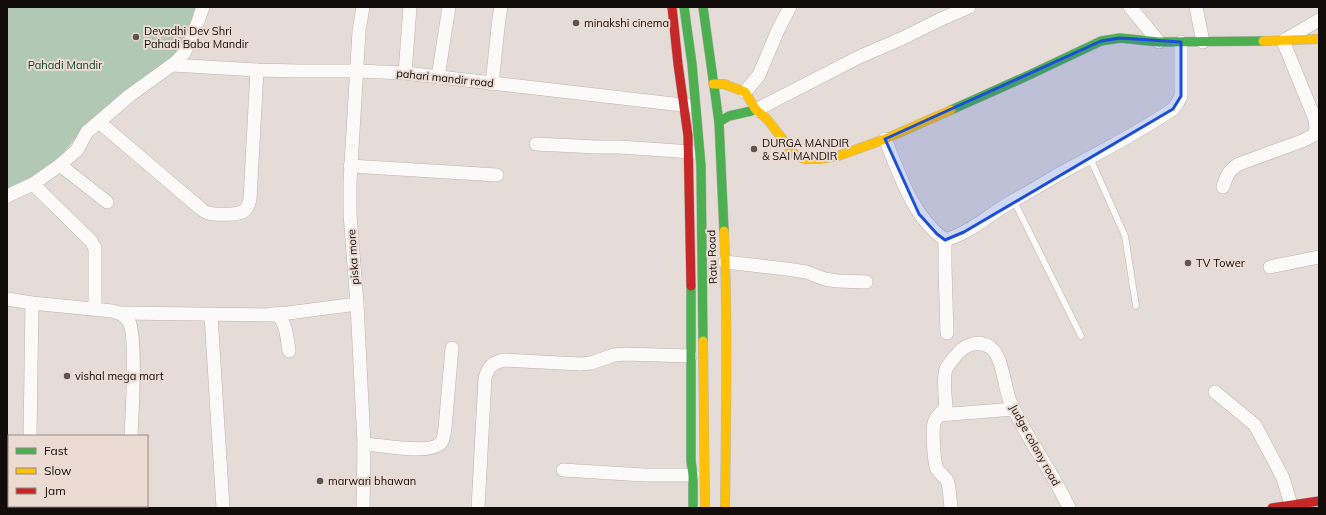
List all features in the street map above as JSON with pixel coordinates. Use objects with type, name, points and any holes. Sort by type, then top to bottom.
[{"type":"main road","name":"Ratu Road","points":[[672,7],[688,137],[692,272],[690,356],[693,508]]},
{"type":"main road","points":[[684,7],[692,64],[701,166],[705,508]]},
{"type":"main road","points":[[694,7],[709,85],[724,84],[745,92],[756,110],[767,119],[795,154],[804,159],[819,159],[838,156],[885,139],[1101,41],[1120,38],[1159,42],[1283,41],[1319,39]]},
{"type":"main road","name":"Ratu Road","points":[[703,7],[709,85],[716,105],[719,122],[725,262],[725,508]]},
{"type":"main road","points":[[719,122],[729,116],[756,110]]},
{"type":"main road","points":[[1272,508],[1319,501]]},
{"type":"street","points":[[7,196],[33,184],[60,165],[76,150],[87,132],[129,96],[173,65],[184,53],[193,36],[203,7]]},
{"type":"street","name":"piska more","points":[[363,7],[359,31],[350,166],[350,214],[357,304],[364,444],[363,508]]},
{"type":"street","points":[[405,73],[410,7]]},
{"type":"street","points":[[438,77],[449,7]]},
{"type":"street","points":[[492,84],[501,7]]},
{"type":"street","points":[[745,92],[759,75],[778,30],[790,7]]},
{"type":"street","points":[[756,110],[860,57],[969,7]]},
{"type":"street","points":[[1196,7],[1203,42]]},
{"type":"street","points":[[1132,8],[1159,42]]},
{"type":"street","points":[[1223,187],[1227,175],[1239,164],[1302,141],[1314,135],[1316,129],[1315,119],[1283,41],[1319,20]]},
{"type":"street","points":[[946,240],[964,232],[1014,201],[1173,109],[1181,96],[1181,42]]},
{"type":"street","name":"pahari mandir road","points":[[173,65],[257,70],[405,73],[685,106],[716,105]]},
{"type":"street","points":[[99,122],[206,212],[214,214],[237,213],[244,211],[248,207],[250,199],[257,70]]},
{"type":"street","points":[[885,139],[906,189],[920,214],[931,228],[946,240]]},
{"type":"street","points":[[536,144],[619,147],[688,152],[719,150]]},
{"type":"street","points":[[60,165],[107,202]]},
{"type":"street","points":[[350,166],[497,175]]},
{"type":"street","points":[[33,184],[91,241],[95,248],[95,309]]},
{"type":"street","points":[[946,240],[945,266],[947,333]]},
{"type":"street","points":[[1270,267],[1319,257]]},
{"type":"street","points":[[725,262],[806,272],[825,279],[866,282]]},
{"type":"street","points":[[7,299],[120,313],[211,315],[288,313],[357,304]]},
{"type":"street","points":[[30,435],[32,303]]},
{"type":"street","points":[[120,313],[129,323],[132,330],[131,435]]},
{"type":"street","points":[[270,314],[277,315],[281,319],[285,329],[289,351]]},
{"type":"street","points":[[211,315],[223,508]]},
{"type":"street","name":"Judge colony road","points":[[951,508],[949,484],[947,479],[937,469],[935,463],[933,432],[934,423],[946,406],[945,371],[948,365],[967,346],[973,344],[983,344],[990,347],[995,353],[1000,364],[1009,399],[1026,433],[1054,477],[1069,508]]},
{"type":"street","points":[[364,444],[426,449],[438,445],[443,440],[452,348]]},
{"type":"street","points":[[478,508],[485,378],[488,368],[495,362],[503,360],[580,364],[591,363],[614,355],[625,354],[690,356]]},
{"type":"street","points":[[1215,392],[1255,425],[1283,478],[1291,505]]},
{"type":"street","points":[[939,415],[1014,409]]},
{"type":"street","points":[[563,470],[644,475],[693,475]]},
{"type":"lane","points":[[1090,158],[1125,236],[1136,306]]},
{"type":"lane","points":[[1014,201],[1081,336]]},
{"type":"highlighted area","points":[[1120,38],[1181,42],[1181,96],[1173,109],[964,232],[945,240],[937,234],[919,214],[885,139],[1101,41]]},
{"type":"green space","name":"Pahadi Mandir","points":[[7,7],[210,7],[204,23],[183,57],[88,123],[59,158],[25,183],[7,189]]},
{"type":"traffic: fast","points":[[684,7],[692,64],[701,166],[703,341]]},
{"type":"traffic: fast","points":[[703,7],[719,122],[724,231]]},
{"type":"traffic: fast","points":[[951,110],[1101,41],[1120,38],[1159,42],[1263,41]]},
{"type":"traffic: fast","points":[[719,122],[729,116],[756,110]]},
{"type":"traffic: fast","points":[[691,286],[691,461],[693,475],[693,508]]},
{"type":"traffic: slow","points":[[1263,41],[1319,39]]},
{"type":"traffic: slow","points":[[713,84],[724,84],[745,92],[756,110],[767,119],[795,155],[804,159],[819,159],[838,156],[885,139],[951,110]]},
{"type":"traffic: slow","points":[[724,231],[726,335],[725,508]]},
{"type":"traffic: slow","points":[[703,341],[705,508]]},
{"type":"traffic: jam","points":[[672,7],[688,136],[691,286]]},
{"type":"traffic: jam","points":[[1272,508],[1319,501]]},
{"type":"place","name":"minakshi cinema","points":[[576,23]]},
{"type":"place","name":"Devadhi Dev Shri Pahadi Baba Mandir","points":[[136,37]]},
{"type":"place","name":"DURGA MANDIR & SAI MANDIR","points":[[754,149]]},
{"type":"place","name":"TV Tower","points":[[1188,263]]},
{"type":"place","name":"vishal mega mart","points":[[67,376]]},
{"type":"place","name":"marwari bhawan","points":[[320,481]]}]
